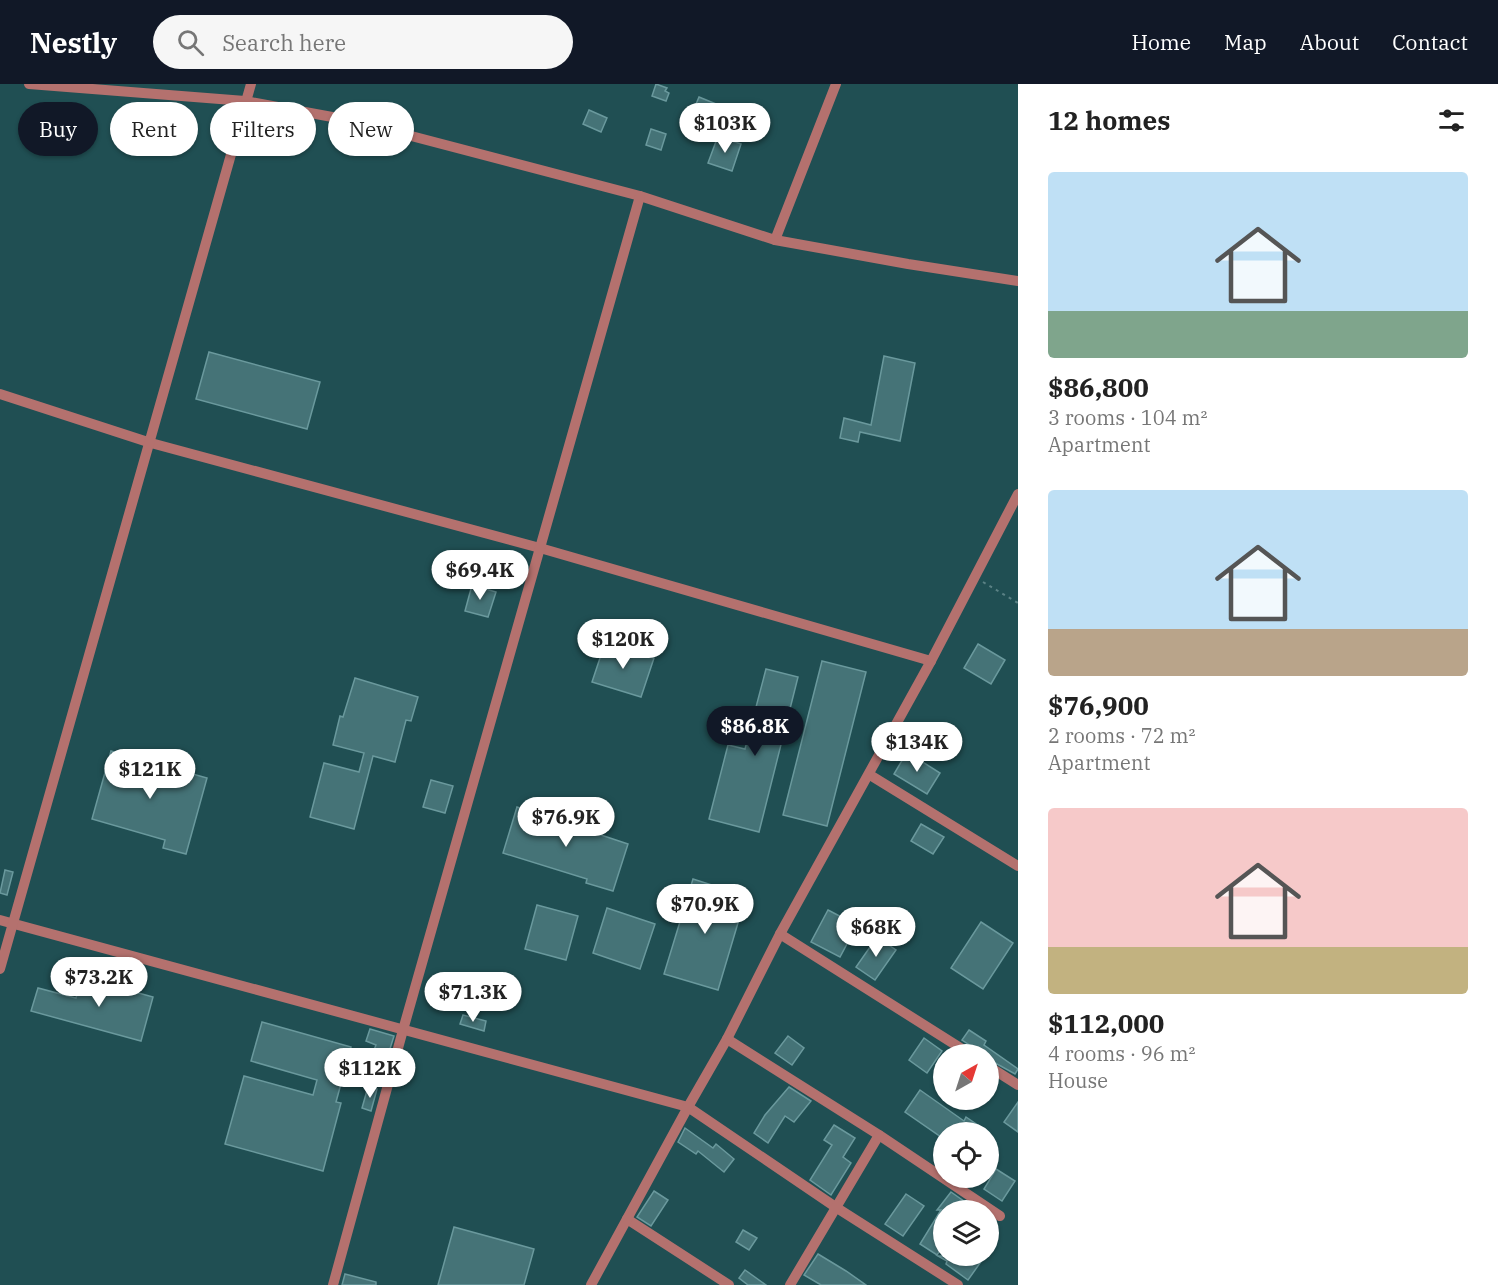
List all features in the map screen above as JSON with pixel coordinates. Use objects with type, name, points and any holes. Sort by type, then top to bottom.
[{"type":"street","points":[[29,84],[246,100],[354,121],[640,196],[775,240],[1018,281]]},
{"type":"street","points":[[0,969],[151,442],[250,84]]},
{"type":"street","points":[[775,240],[836,84]]},
{"type":"street","points":[[333,1285],[402,1030],[640,196]]},
{"type":"street","points":[[0,394],[151,442],[540,548],[932,662]]},
{"type":"street","points":[[591,1285],[688,1107],[728,1039],[780,934],[932,662],[1018,494]]},
{"type":"street","points":[[870,775],[1018,866]]},
{"type":"street","points":[[0,920],[688,1107],[837,1208],[958,1285]]},
{"type":"street","points":[[780,934],[954,1044]]},
{"type":"street","points":[[728,1039],[879,1135],[1000,1216]]},
{"type":"street","points":[[999,1073],[1018,1085]]},
{"type":"street","points":[[790,1285],[879,1135]]},
{"type":"street","points":[[627,1219],[729,1285]]},
{"type":"path","points":[[975,577],[1018,603]]},
{"type":"building","points":[[656,84],[667,88],[665,91],[669,93],[666,101],[652,96]]},
{"type":"building","points":[[699,97],[716,104],[712,116],[694,109]]},
{"type":"building","points":[[589,110],[607,118],[601,132],[583,124]]},
{"type":"building","points":[[651,129],[666,134],[661,150],[646,145]]},
{"type":"building","points":[[718,136],[741,144],[732,171],[708,163]]},
{"type":"building","points":[[209,352],[320,382],[307,429],[196,399]]},
{"type":"building","points":[[884,356],[915,363],[900,441],[860,432],[858,442],[840,438],[844,418],[871,425]]},
{"type":"building","points":[[472,585],[496,592],[488,617],[465,611]]},
{"type":"building","points":[[605,643],[654,658],[641,697],[592,682]]},
{"type":"building","points":[[978,644],[1005,660],[991,684],[964,668]]},
{"type":"building","points":[[822,661],[866,672],[827,826],[783,815]]},
{"type":"building","points":[[766,669],[798,677],[759,832],[709,819],[728,745],[745,749]]},
{"type":"building","points":[[355,678],[418,697],[411,721],[406,720],[395,762],[373,756],[354,829],[310,817],[324,763],[359,772],[364,753],[333,745],[340,716],[343,717]]},
{"type":"building","points":[[111,751],[207,778],[186,854],[163,848],[165,840],[92,819]]},
{"type":"building","points":[[907,752],[940,773],[927,794],[894,774]]},
{"type":"building","points":[[431,780],[453,786],[445,813],[423,807]]},
{"type":"building","points":[[517,807],[628,844],[613,891],[586,883],[587,879],[503,853]]},
{"type":"building","points":[[921,824],[944,837],[933,854],[911,841]]},
{"type":"building","points":[[5,870],[13,872],[7,895],[0,893]]},
{"type":"building","points":[[693,879],[746,896],[718,990],[664,974]]},
{"type":"building","points":[[537,905],[578,916],[566,960],[525,949]]},
{"type":"building","points":[[607,908],[655,924],[640,969],[593,953]]},
{"type":"building","points":[[828,910],[857,925],[840,957],[811,942]]},
{"type":"building","points":[[981,922],[1013,943],[983,989],[951,968]]},
{"type":"building","points":[[877,937],[896,950],[875,980],[856,967]]},
{"type":"building","points":[[81,977],[153,997],[141,1041],[31,1011],[38,988],[76,998]]},
{"type":"building","points":[[463,1015],[486,1021],[484,1031],[460,1024]]},
{"type":"building","points":[[262,1022],[351,1047],[336,1102],[341,1103],[323,1171],[225,1144],[244,1076],[313,1095],[317,1080],[251,1061]]},
{"type":"building","points":[[370,1029],[394,1036],[388,1055],[374,1050],[376,1045],[366,1041]]},
{"type":"building","points":[[969,1030],[986,1041],[984,1044],[968,1044],[962,1040]]},
{"type":"building","points":[[788,1036],[804,1048],[792,1065],[775,1053]]},
{"type":"building","points":[[924,1038],[933,1044],[933,1064],[927,1073],[909,1060]]},
{"type":"building","points":[[999,1056],[1018,1069],[1015,1074],[999,1065]]},
{"type":"building","points":[[368,1087],[377,1089],[371,1111],[362,1108]]},
{"type":"building","points":[[789,1087],[811,1101],[794,1122],[785,1116],[768,1143],[754,1133],[765,1115]]},
{"type":"building","points":[[920,1090],[933,1099],[933,1110],[948,1110],[964,1121],[966,1117],[973,1122],[933,1122],[933,1131],[905,1112]]},
{"type":"building","points":[[1018,1102],[1018,1132],[1004,1122]]},
{"type":"building","points":[[834,1125],[855,1138],[843,1157],[851,1163],[831,1195],[810,1180],[832,1145],[824,1140]]},
{"type":"building","points":[[685,1128],[713,1148],[716,1144],[734,1159],[724,1172],[698,1151],[696,1154],[678,1142]]},
{"type":"building","points":[[999,1171],[1015,1181],[1002,1201],[984,1189],[999,1188]]},
{"type":"building","points":[[654,1191],[668,1200],[651,1226],[637,1217]]},
{"type":"building","points":[[951,1192],[962,1200],[945,1200]]},
{"type":"building","points":[[906,1194],[924,1206],[903,1236],[885,1224]]},
{"type":"building","points":[[933,1223],[933,1252],[920,1244]]},
{"type":"building","points":[[454,1227],[534,1249],[524,1285],[438,1285]]},
{"type":"building","points":[[743,1230],[757,1238],[749,1250],[736,1242]]},
{"type":"building","points":[[818,1254],[866,1285],[821,1285],[804,1275]]},
{"type":"building","points":[[949,1266],[978,1266],[968,1280]]},
{"type":"building","points":[[745,1270],[766,1285],[748,1285],[739,1278]]},
{"type":"building","points":[[345,1274],[376,1282],[376,1285],[342,1285]]}]
